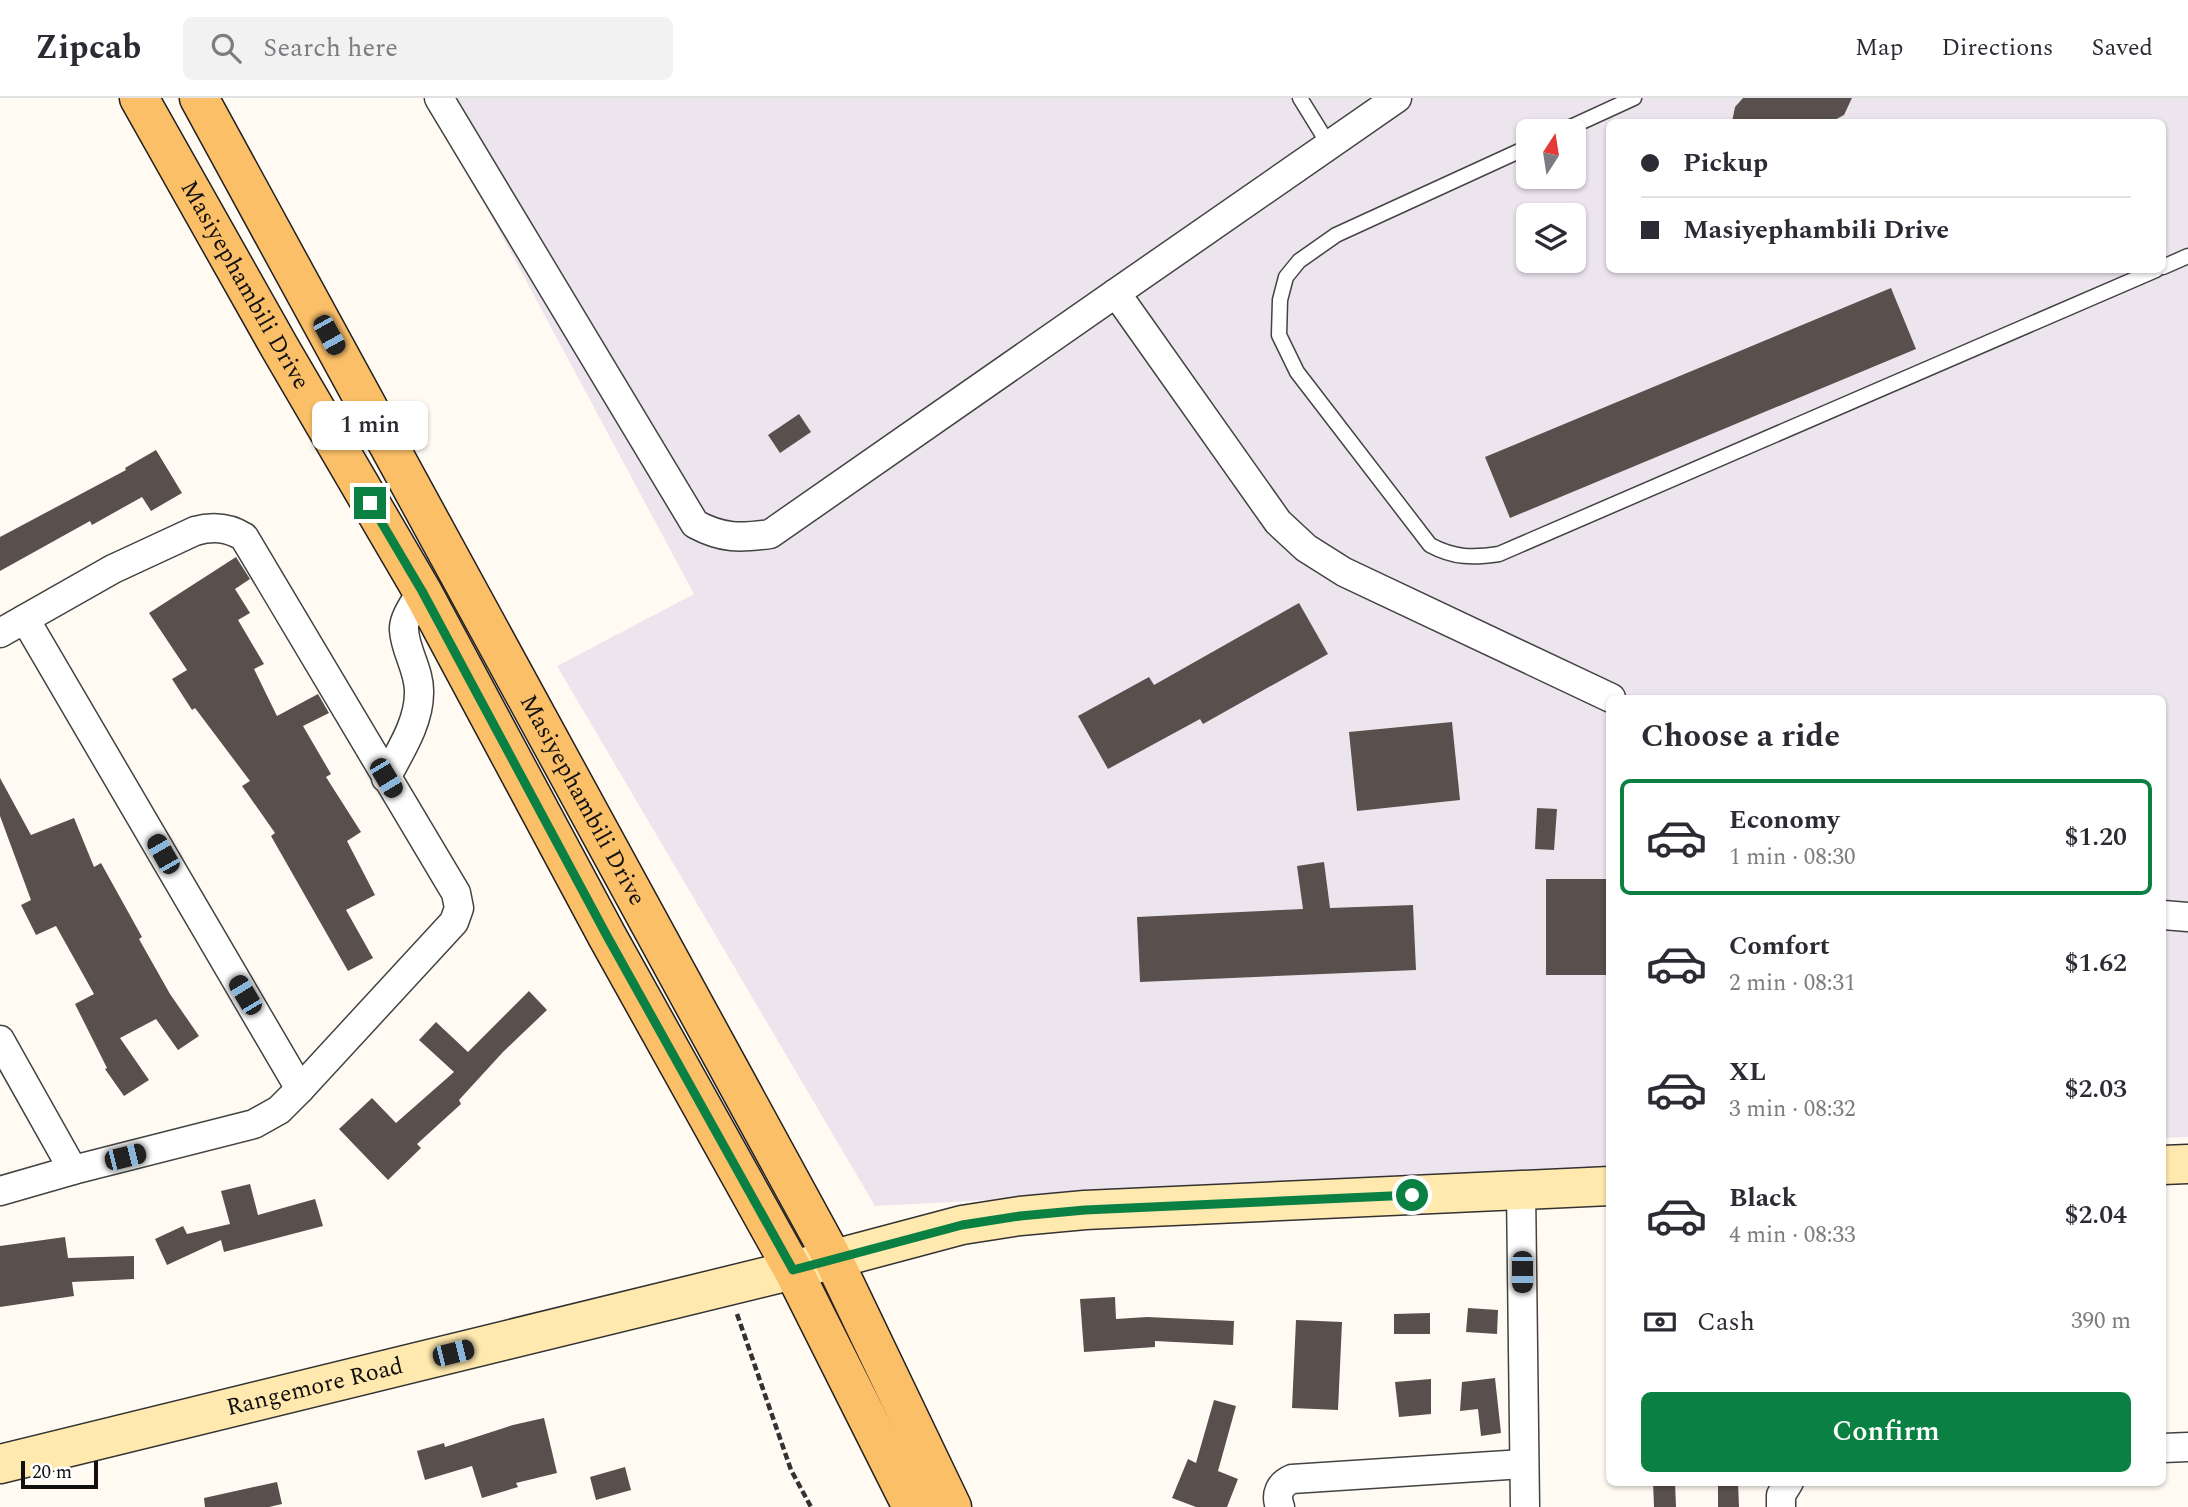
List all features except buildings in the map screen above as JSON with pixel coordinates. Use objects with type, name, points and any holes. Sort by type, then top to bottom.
[{"type":"main road","name":"Masiyephambili Drive","points":[[139,98],[280,348],[422,591],[607,936],[793,1270],[912,1507]]},
{"type":"main road","name":"Masiyephambili Drive","points":[[199,98],[833,1259],[952,1507]]},
{"type":"street","points":[[439,98],[695,524],[713,534],[739,538],[770,534],[1397,98]]},
{"type":"street","points":[[1116,293],[1278,522],[1306,548],[1343,572],[1606,696]]},
{"type":"street","points":[[0,633],[113,569],[195,531],[209,527],[236,532],[244,537],[456,893],[458,908],[454,922],[279,1110],[254,1124],[0,1191]]},
{"type":"street","points":[[386,778],[410,732],[419,702],[417,674],[404,630],[422,591]]},
{"type":"street","points":[[25,619],[300,1089]]},
{"type":"street","points":[[2166,915],[2188,916]]},
{"type":"street","points":[[0,1040],[73,1170]]},
{"type":"street","points":[[2166,1165],[2188,1164]]},
{"type":"street","name":"Rangemore Road","points":[[0,1464],[793,1270],[962,1225],[1085,1210],[1606,1186]]},
{"type":"street","points":[[1521,1190],[1525,1507]]},
{"type":"street","points":[[2166,1448],[2188,1447]]},
{"type":"street","points":[[1280,1507],[1280,1488],[1284,1482],[1292,1479],[1523,1464]]},
{"type":"street","points":[[1781,1507],[1781,1495],[1787,1486]]},
{"type":"lane","points":[[1300,98],[1329,145]]},
{"type":"lane","points":[[1586,120],[1634,98]]},
{"type":"lane","points":[[1516,152],[1336,234],[1299,261],[1286,277],[1280,300],[1279,335],[1297,372],[1430,545],[1446,553],[1471,558],[1499,554],[2149,273]]},
{"type":"lane","points":[[2166,266],[2188,256]]},
{"type":"path","points":[[728,1286],[791,1470],[811,1507]]},
{"type":"shaded area","points":[[428,98],[2188,98],[2188,1137],[2166,1138],[2166,695],[1606,695],[1606,1167],[875,1206],[557,666],[694,594]]},
{"type":"route","points":[[370,503],[422,591],[607,936],[793,1270],[962,1225],[1020,1216],[1085,1210],[1412,1195]]}]
